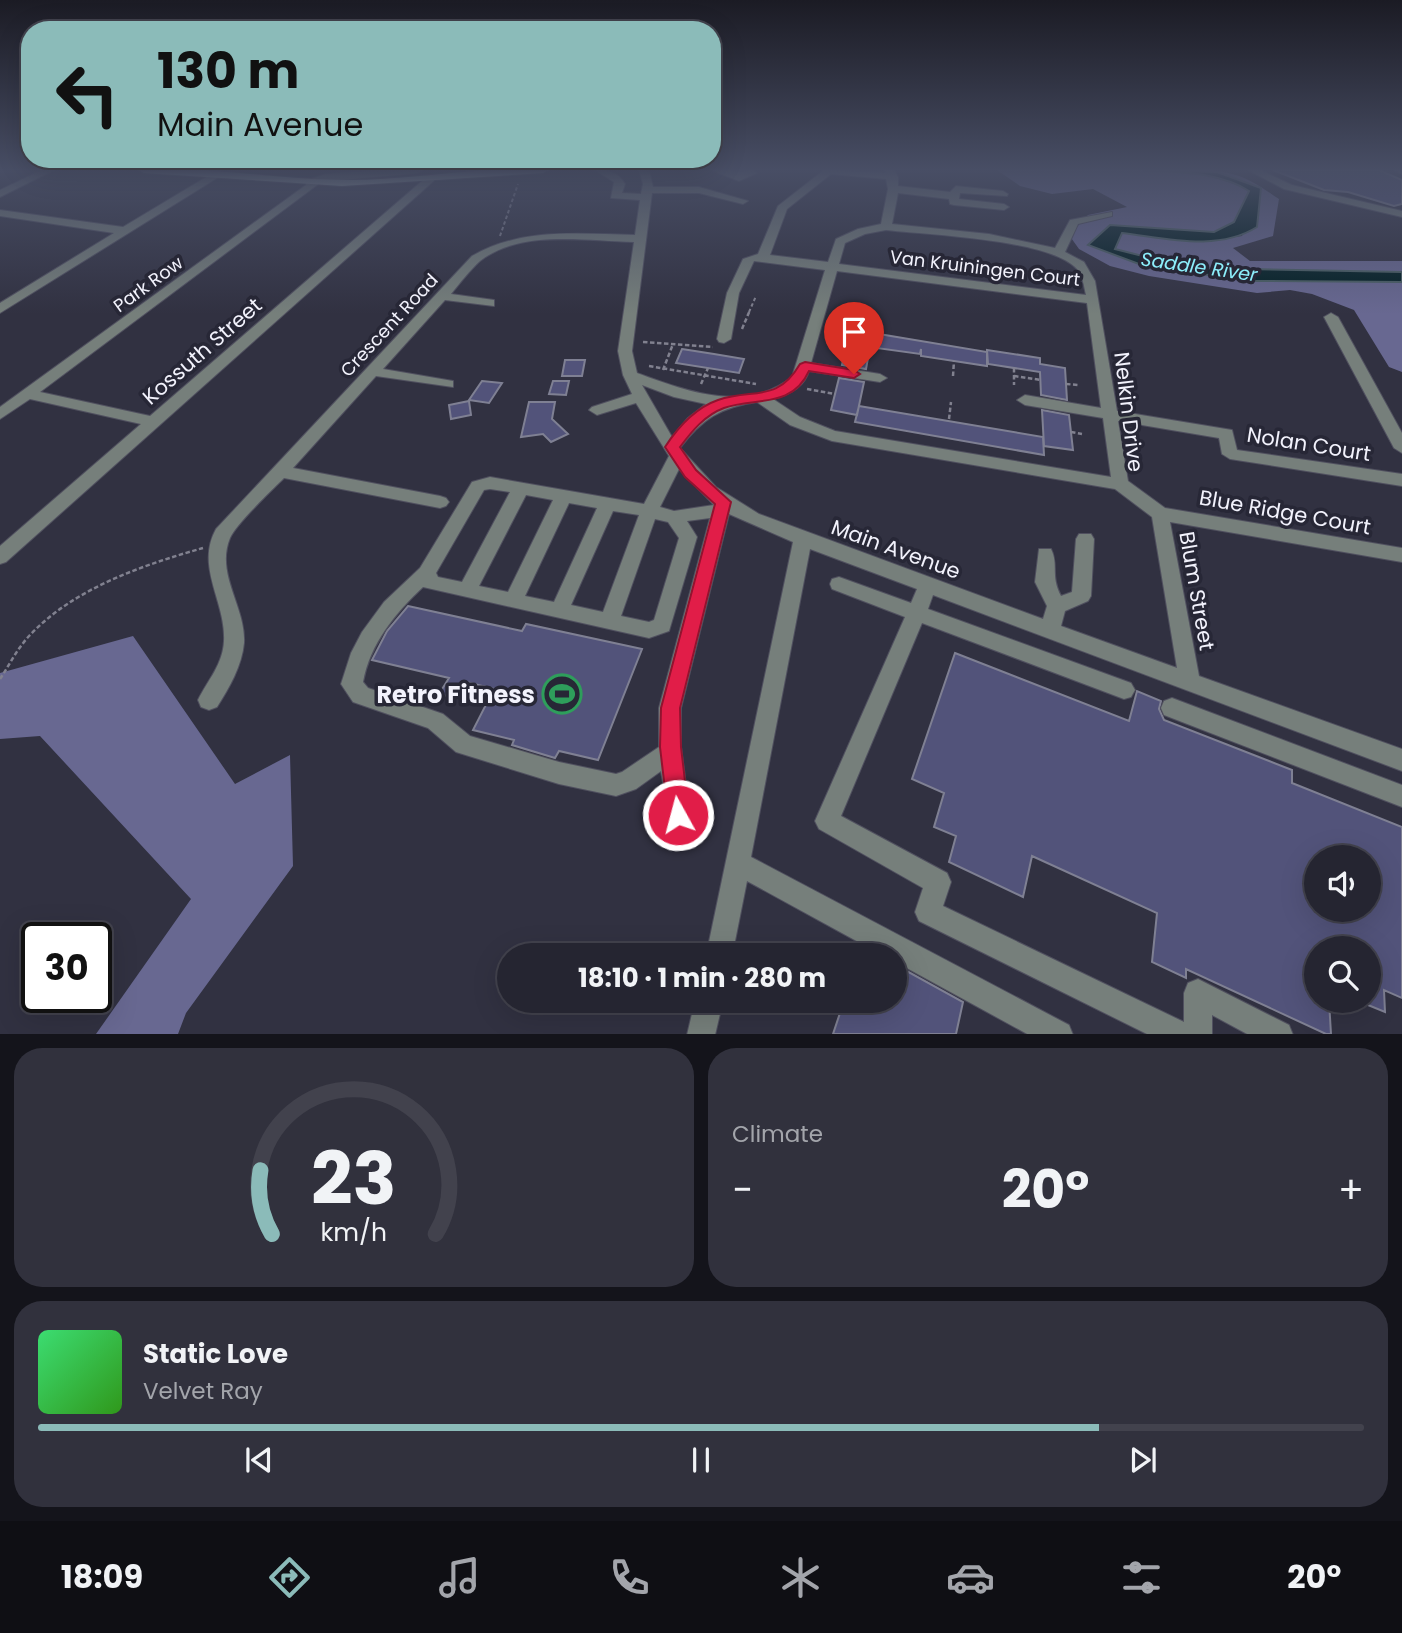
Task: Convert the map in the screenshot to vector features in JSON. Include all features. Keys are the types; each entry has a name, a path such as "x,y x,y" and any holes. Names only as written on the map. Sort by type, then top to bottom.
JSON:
{"street":[{"path":"36,218 124,231"},
{"path":"0,309 145,218"},
{"name":"Park Row","path":"0,414 265,218"},
{"name":"Kossuth Street","path":"0,557 386,218"},
{"name":"Main Avenue","path":"644,218 625,351 630,375 639,397 675,451 691,473 722,506 1190,684 1402,760"},
{"path":"723,339 733,293 749,258 763,257 778,218"},
{"path":"609,621 649,511 675,451 694,420 722,403 793,385 805,366 840,241 862,231 886,227 887,218"},
{"path":"1059,253 1074,222 1090,218"},
{"name":"Nelkin Drive","path":"765,392 795,421 832,436 1120,484 1087,274 1072,258 1041,247 886,227"},
{"name":"Crescent Road","path":"219,544 222,534 278,471 476,259 507,243 534,239 641,239"},
{"name":"Van Kruiningen Court","path":"763,257 1093,300"},
{"path":"0,294 19,297"},
{"path":"441,296 489,303"},
{"path":"1331,317 1402,448"},
{"path":"805,366 880,378"},
{"path":"371,371 448,384"},
{"path":"630,375 679,394 722,403"},
{"path":"27,394 153,422"},
{"path":"1026,394 1110,413"},
{"path":"597,410 639,397"},
{"name":"Nolan Court","path":"1110,413 1226,434 1230,454 1402,480"},
{"path":"278,471 440,502"},
{"path":"671,752 628,781 616,785 559,774 464,745 435,721 361,695 352,684 354,666 392,606 427,573 478,486 490,483 674,517 722,506 670,708 671,752 678,815"},
{"name":"Blum Street","path":"1120,484 1160,514 1190,684"},
{"path":"467,591 521,488"},
{"path":"513,601 564,496"},
{"path":"559,611 608,504"},
{"name":"Blue Ridge Court","path":"1160,514 1402,555"},
{"path":"427,573 430,583 649,630 662,625 688,537 674,517"},
{"path":"722,943 803,539"},
{"path":"1057,606 1081,596 1085,539"},
{"path":"209,700 229,662 234,642 233,626 216,575 219,544"},
{"path":"1045,554 1044,582 1057,606 1050,631"},
{"path":"839,584 1124,690"},
{"path":"928,585 827,821 938,882 928,912 1180,1034"},
{"path":"1172,708 1402,796"},
{"path":"738,863 1059,1034"},
{"path":"1198,1034 1198,993 1279,1034"},
{"path":"701,1034 706,1013"}],"path":[{"path":"505,218 499,234 507,243"},
{"path":"661,377 673,344"},
{"path":"953,376 954,361"},
{"path":"649,366 705,376 765,392"},
{"path":"698,391 708,368"},
{"path":"1014,368 1014,385"},
{"path":"1014,376 1041,380"},
{"path":"1026,378 1026,394"},
{"path":"1066,384 1078,385"},
{"path":"804,388 835,394"},
{"path":"949,419 951,402"},
{"path":"1071,432 1082,434"},
{"path":"0,679 31,634 82,596 167,557 219,544"}],"shaded area":[{"path":"1085,218 1236,218 1214,233 1110,225 1089,245 1147,267 1256,281 1402,282 1402,372 1389,367 1354,310 1312,294 1290,290 1257,293 1149,276 1110,266 1079,249 1069,235"},
{"name":"Saddle River","path":"1236,218 1258,218 1257,227 1242,235 1208,241 1174,240 1122,233 1115,249 1190,268 1402,272 1402,282 1256,281 1147,267 1088,245 1110,225 1214,232 1234,222"},
{"path":"1249,218 1276,218 1273,236 1233,248 1250,261 1402,261 1402,272 1190,268 1114,249 1122,233 1202,242 1242,236"},
{"path":"133,636 235,784 290,755 293,866 186,1013 178,1034 96,1034 191,899 40,736 0,739 0,673"}],"building":[{"path":"873,333 987,352 987,366 921,356 921,349 920,354 870,347 866,369 842,365 848,336 871,339"},
{"path":"682,349 744,359 739,373 676,363"},
{"path":"987,350 1040,358 1040,364 1065,368 1067,400 1041,395 1040,372 988,364"},
{"path":"565,360 585,360 582,376 562,376"},
{"path":"839,378 864,382 857,415 831,410"},
{"path":"482,381 502,383 489,403 469,400"},
{"path":"553,381 569,381 566,395 549,394"},
{"path":"469,401 471,415 451,419 449,405"},
{"path":"529,402 555,402 552,419 568,434 551,442 543,434 521,437"},
{"path":"859,406 1043,437 1044,455 855,422"},
{"path":"1042,410 1069,415 1073,450 1044,446"},
{"path":"408,606 522,631 526,624 642,649 598,760 559,751 555,758 512,745 514,740 473,730 494,689 466,682 457,698 439,694 449,678 372,660 387,631"},
{"path":"955,653 1129,721 1137,691 1161,701 1159,709 1164,720 1292,770 1292,783 1402,827 1402,998 1384,990 1385,1012 1381,1010 1381,936 1304,936 1304,1013 1330,1013 1331,1034 1186,969 1186,978 1152,962 1157,913 1032,856 1023,897 949,862 956,836 934,827 944,793 912,779"},
{"path":"907,971 963,1002 956,1034 833,1034 840,1013 907,1013"}],"place":[{"name":"Retro Fitness","path":"562,694"}],"route":[{"path":"678,815 670,747 670,708 723,502 691,473 673,447 687,427 703,414 722,403 762,399 779,393 799,379 805,366 854,374"}]}
